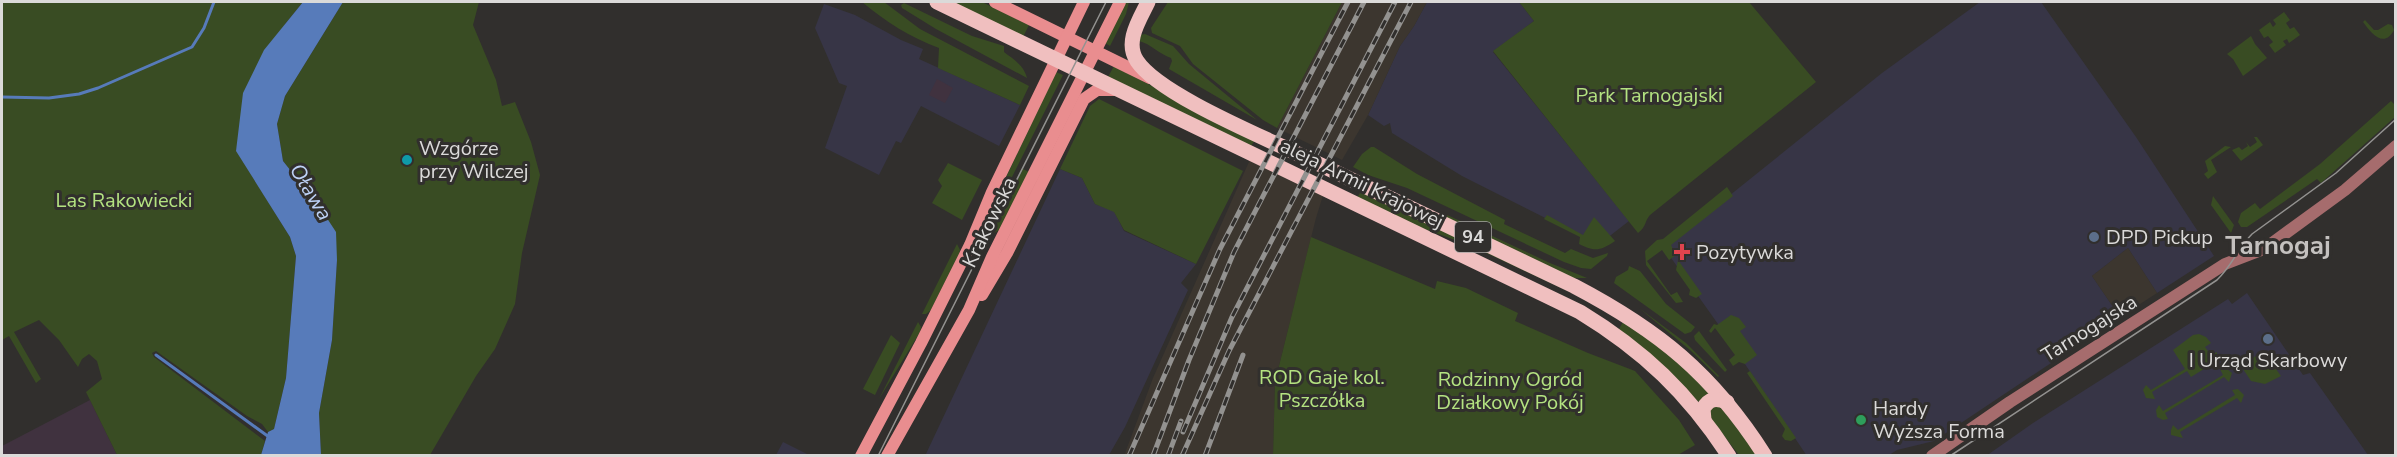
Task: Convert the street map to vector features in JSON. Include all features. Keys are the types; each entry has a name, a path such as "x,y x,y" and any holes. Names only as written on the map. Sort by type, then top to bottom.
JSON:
{"main road":[{"name":"aleja Armii Krajowej","path":"937,2 1024,43 1103,86 1122,91 1580,312 1610,330 1652,362 1704,420 1729,456"},
{"name":"aleja Armii Krajowej","path":"995,2 1157,81 1264,138 1590,294 1626,314 1669,344 1691,363 1727,402 1765,456"},
{"name":"Krakowska","path":"861,456 970,245 992,192 1084,2"},
{"name":"Krakowska","path":"887,456 969,310 1120,2"},
{"name":"94","path":"1148,2 1137,25 1132,48 1136,60 1157,81"},
{"path":"969,310 994,277 1084,99 1103,86"},
{"path":"1580,312 1590,294"},
{"path":"1704,420 1703,410 1710,400 1727,402"}],"street":[{"name":"Tarnogajska","path":"1932,456 2010,402 2225,264 2264,249 2345,190 2396,146"}],"shaded area":[{"path":"1342,2 1427,2 1400,46 1368,115 1342,160 1277,128"},
{"path":"1427,2 1519,2 1534,21 1493,52 1629,221 1602,242 1583,237 1462,176 1392,133 1390,123 1384,126 1368,115 1400,46"},
{"path":"1980,2 2041,2 2136,137 2214,256 2157,293 2128,248 2092,276 2120,317 1934,441 1897,450 1889,455 1807,456 1664,248 1882,73"},
{"path":"824,4 855,15 923,49 919,59 1020,105 999,146 921,106 901,143 896,141 879,175 825,148 847,86 839,83 815,28"},
{"path":"937,79 953,88 945,103 929,95"},
{"path":"1252,155 1325,189 1275,382 1273,455 1124,456 1153,378"},
{"path":"1060,169 1082,178 1095,204 1114,211 1124,231 1196,264 1181,283 1188,290 1125,427 1109,455 925,456"},
{"path":"2128,248 2157,293 2120,317 2092,276"},
{"path":"2247,293 2303,375 2310,373 2368,455 1986,456 2033,423 2228,299 2232,304"},
{"path":"90,400 117,455 2,456 2,446"},
{"path":"783,442 809,455 776,455"}],"green space":[{"name":"Las Rakowiecki","path":"2,2 303,2 285,24 236,150 290,237 296,256 286,378 274,429 268,432 262,424 247,416 156,351 152,353 154,357 265,441 261,455 117,455 86,392 102,379 97,361 89,354 82,359 78,367 59,340 39,320 14,332 41,379 36,383 9,336 2,340"},
{"path":"343,2 479,2 473,25 496,80 502,106 515,102 531,142 540,175 522,253 515,304 495,349 476,376 430,455 321,455 319,413 332,340 337,260 319,206 283,161 277,124 285,96"},
{"path":"862,2 884,2 920,29 1029,86 1020,105 938,68 939,48 899,28"},
{"path":"950,2 982,2 1029,25 1023,37"},
{"path":"1125,2 1129,2 1126,14 1110,46 1105,43"},
{"path":"1168,2 1342,2 1277,128 1263,120 1193,64 1180,46 1152,33 1151,28"},
{"name":"Park Tarnogajski","path":"1519,2 1749,2 1816,82 1650,215 1638,233 1493,51 1534,21"},
{"path":"904,3 972,36 1004,46 1004,52 1021,66 1027,78 936,29 902,8 901,5"},
{"path":"2284,12 2290,20 2286,23 2290,29 2294,27 2300,35 2289,43 2287,39 2283,41 2286,45 2275,53 2269,45 2273,42 2268,36 2264,38 2259,30 2270,22 2273,27 2276,24 2273,20"},
{"path":"2365,20 2374,30 2388,24 2392,25 2394,30 2390,36 2382,39 2370,31 2363,22"},
{"path":"1145,34 1173,46 1189,64 1257,120 1169,69 1171,58 1139,41 1140,35"},
{"path":"2251,36 2267,58 2243,76 2233,59 2227,54"},
{"path":"1114,66 1255,140 1251,146 1108,77"},
{"path":"1056,72 1063,75 983,235 998,194"},
{"path":"1099,99 1243,171 1196,264 1124,230 1114,212 1095,204 1082,178 1060,169 1090,106"},
{"path":"2391,101 2395,105 2395,117 2321,183 2317,179 2247,227 2241,227 2238,222 2241,213 2255,203 2260,209 2320,164"},
{"path":"2254,137 2257,137 2263,145 2241,161 2232,150 2239,147 2242,150 2248,146 2246,142 2250,147 2257,142"},
{"path":"2225,146 2231,147 2211,160 2217,172 2208,179 2204,174 2208,171 2205,161"},
{"path":"1371,147 1505,220 1504,224 1565,253 1571,249 1593,258 1608,253 1607,256 1591,269 1581,268 1407,188 1368,175 1353,167 1362,154"},
{"path":"948,163 982,180 962,220 932,203 942,186 938,180"},
{"path":"1023,169 1029,172 999,230 991,235"},
{"path":"1727,187 1733,196 1671,245 1676,255 1669,260 1662,250 1647,261 1671,295 1677,292 1683,302 1676,303 1646,265 1645,251"},
{"path":"1361,191 1578,296 1469,245 1416,226 1357,198"},
{"path":"2213,196 2234,225 2231,233 2211,205"},
{"path":"1443,213 1587,278 1571,278 1441,216"},
{"path":"1547,215 1583,235 1594,217 1615,241 1597,249 1585,247 1579,244 1580,237 1544,219"},
{"path":"1311,237 1435,289 1437,281 1466,288 1518,313 1515,321 1635,371 1679,420 1695,445 1676,456 1273,455 1275,382"},
{"path":"957,244 959,254 931,310 922,314"},
{"path":"1678,260 1702,294 1696,298 1689,295 1690,290 1676,270"},
{"path":"1629,266 1640,271 1666,304 1695,327 1691,332 1685,334 1614,283 1616,277 1628,270"},
{"path":"1639,308 1686,343 1719,376 1718,377 1690,350"},
{"path":"1731,315 1739,318 1746,327 1740,331 1757,355 1745,364 1739,362 1733,366 1729,360 1735,355 1715,328 1711,333 1709,331 1714,324 1717,325"},
{"path":"1624,320 1654,340 1712,393 1700,403 1619,329"},
{"path":"918,322 921,327 920,332 879,399"},
{"path":"1699,331 1727,370 1725,372 1695,340 1694,336"},
{"path":"2199,334 2211,343 2205,347 2211,355 2217,352 2217,361 2191,377 2187,371 2152,392 2155,399 2146,398 2143,390 2146,385 2151,390 2185,369 2173,350 2193,335"},
{"path":"891,335 900,343 875,395 863,389"},
{"path":"2263,351 2281,376 2265,384 2251,381 2241,366"},
{"path":"2226,368 2232,373 2229,382 2224,377 2165,413 2168,419 2163,420 2157,417 2156,410 2159,405 2163,411 2223,375 2220,369"},
{"path":"1750,371 1796,438 1791,441 1785,440 1782,436 1785,429 1747,373"},
{"path":"2238,389 2244,395 2241,403 2237,398 2180,432 2183,438 2171,435 2173,425 2178,430 2235,395 2232,390"},
{"path":"1719,404 1758,455 1739,455 1710,418 1710,409"}],"water":[{"path":"303,2 343,2 285,96 277,124 283,161 319,206 336,232 337,260 332,340 319,413 321,455 261,455 268,432 274,429 286,378 296,256 290,237 236,151 243,93 264,50"}],"waterway":[{"path":"2,97 49,98 79,94 192,47 204,28 214,2"},
{"path":"156,355 269,437"}],"tram line":[{"path":"878,456 1106,2"},
{"path":"1950,456 2217,280 2252,234 2336,173 2396,119"}],"railway":[{"path":"1129,456 1220,249 1348,2"},
{"path":"1153,456 1189,360 1234,252 1364,2"},
{"path":"1183,432 1232,317 1395,2"},
{"path":"1182,456 1229,351 1411,2"},
{"path":"1205,456 1243,355"},
{"path":"1168,456 1181,421"}],"place":[{"name":"Wzgórze przy Wilczej","path":"407,160"},
{"name":"DPD Pickup","path":"2094,237"},
{"name":"Pozytywka","path":"1682,252"},
{"name":"I Urząd Skarbowy","path":"2268,339"},
{"name":"Hardy Wyższa Forma","path":"1861,420"}],"district":[{"name":"Tarnogaj","path":"2278,245"}],"water label":[{"name":"Oława","path":"311,192"}],"park label":[{"name":"ROD Gaje kol. Pszczółka","path":"1322,388"},
{"name":"Rodzinny Ogród Działkowy Pokój","path":"1510,390"}]}
